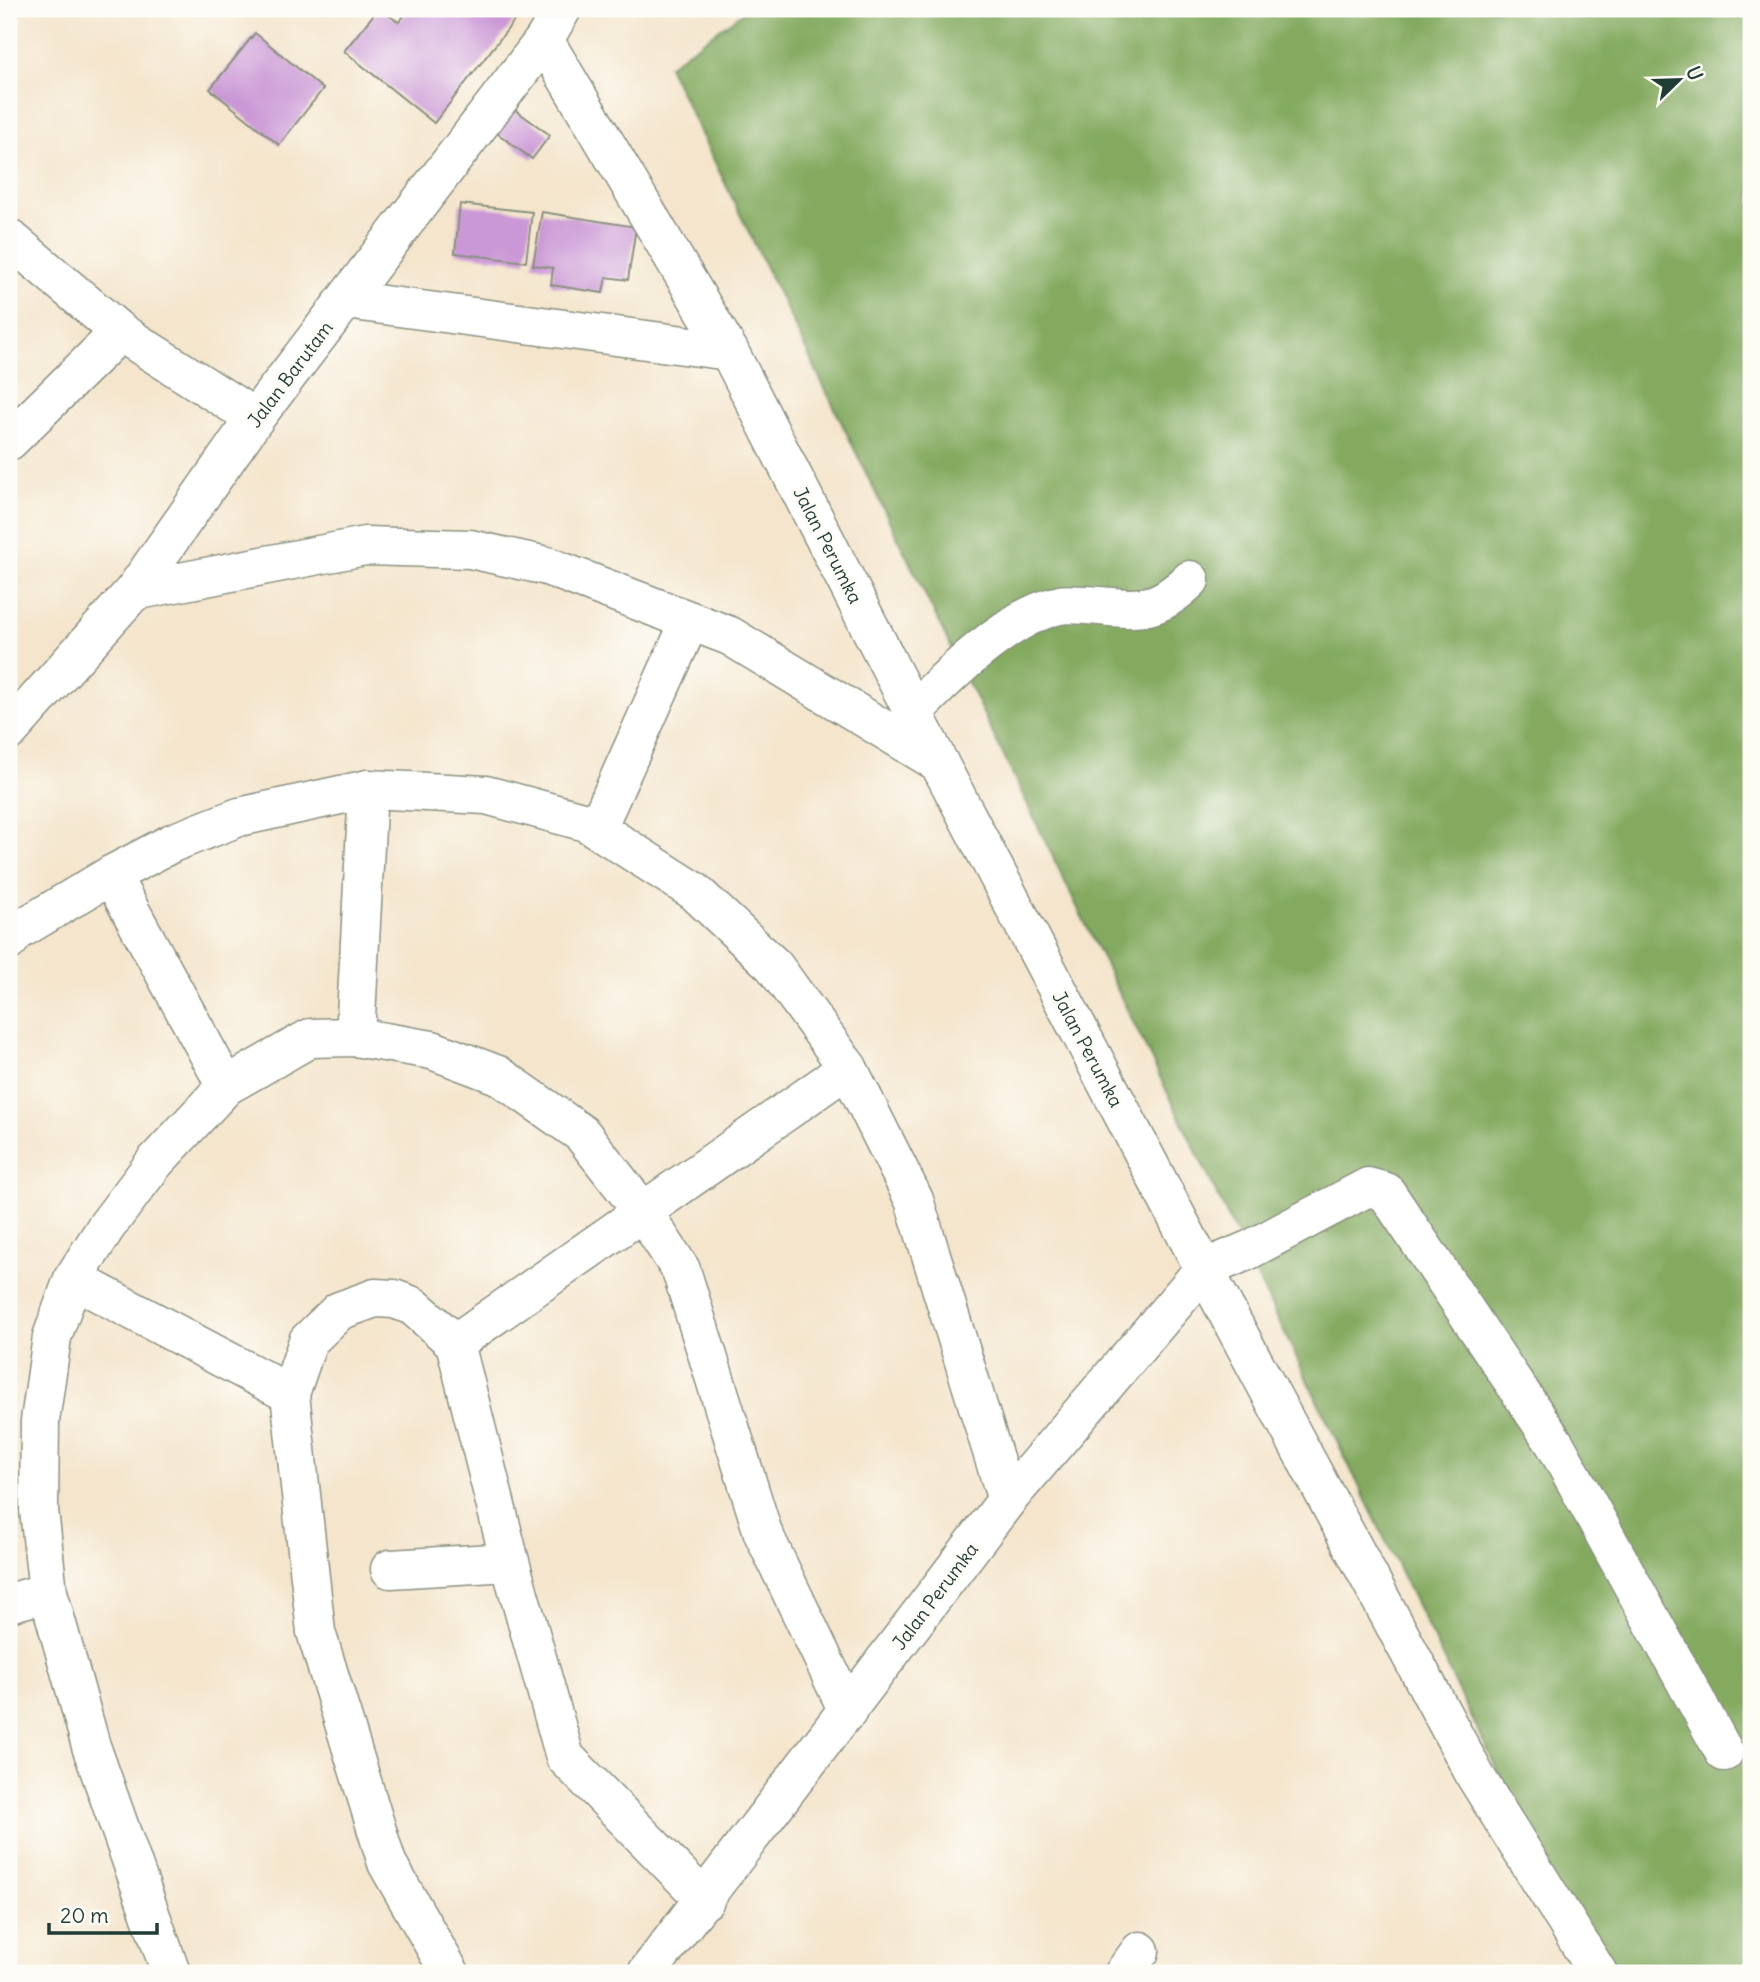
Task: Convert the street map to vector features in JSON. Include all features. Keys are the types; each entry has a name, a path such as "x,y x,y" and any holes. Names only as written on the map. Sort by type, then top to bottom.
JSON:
{"street":[{"name":"Jalan Barutam","path":"9,731 134,591 255,418 553,25"},
{"name":"Jalan Perumka","path":"553,25 729,351 939,763 1204,1269 1007,1500 647,1973"},
{"path":"9,238 120,332 255,418"},
{"path":"346,300 729,351"},
{"path":"9,441 120,332"},
{"path":"134,591 365,546 470,549 547,566 730,636 939,763"},
{"path":"913,712 942,682 1020,620 1062,604 1137,608 1158,604 1171,599 1190,580"},
{"path":"597,828 690,621"},
{"path":"355,1037 368,789"},
{"path":"9,941 16,932 110,875 172,844 239,817 368,789 486,795 586,822 597,828 694,891 774,966 848,1069 914,1200 1007,1500"},
{"path":"110,875 226,1087"},
{"path":"172,1973 91,1746 48,1592 39,1510 40,1420 52,1337 73,1279 106,1227 155,1162 226,1087 310,1038 355,1037 432,1050 498,1075 582,1134 643,1212 681,1270 763,1533 848,1711"},
{"path":"455,1343 848,1069"},
{"path":"1598,1973 1476,1777 1204,1269 1249,1251 1368,1187 1386,1192 1555,1444 1724,1752"},
{"path":"73,1279 290,1394"},
{"path":"450,1973 387,1863 316,1632 290,1394 308,1341 340,1311 374,1298 394,1299 413,1306 455,1343 510,1562 565,1757 705,1900"},
{"path":"390,1569 510,1562"},
{"path":"9,1603 48,1592"}],"green space":[{"path":"748,9 1751,9 1751,1973 1596,1973 668,66"}],"building":[{"path":"378,9 399,22 410,9 509,9 518,16 434,123 344,51"},
{"path":"255,33 323,89 279,145 210,89"},
{"path":"511,107 550,135 532,159 494,131"},
{"path":"460,204 532,212 526,262 455,253"},
{"path":"542,212 636,227 628,280 606,277 603,293 551,285 553,268 533,265"}]}
